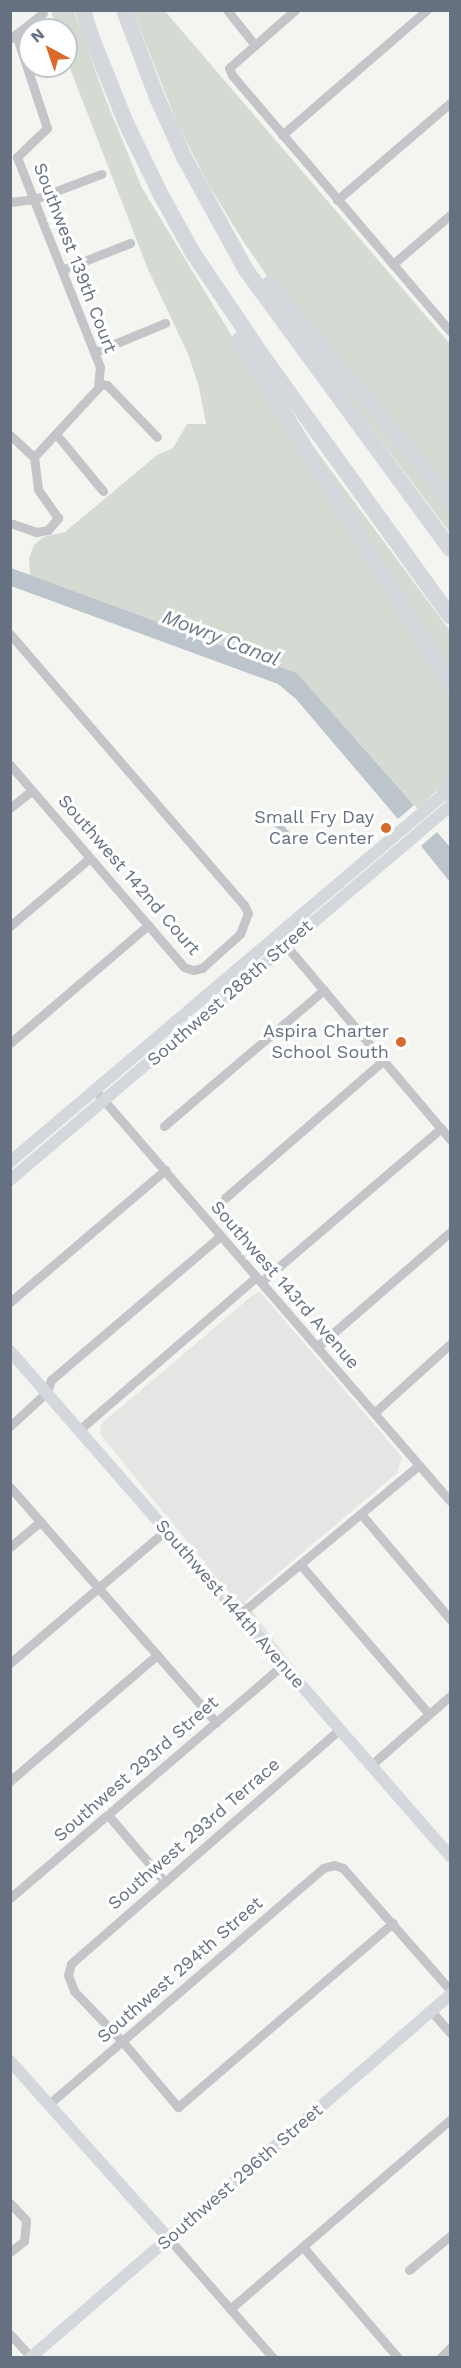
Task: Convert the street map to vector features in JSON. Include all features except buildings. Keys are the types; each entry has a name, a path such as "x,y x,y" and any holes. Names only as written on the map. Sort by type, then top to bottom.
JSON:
{"highway":[{"path":"83,10 91,36 136,143 161,195 215,288 450,616"},
{"path":"124,10 158,100 198,185 246,270 450,549"},
{"path":"198,185 217,208 263,277 450,499"},
{"path":"215,288 225,318 239,342 450,684"}],"street":[{"path":"227,10 255,45"},
{"path":"296,10 229,68 337,200 450,329"},
{"path":"282,135 427,10"},
{"path":"13,37 43,13"},
{"name":"Southwest 139th Court","path":"13,37 47,128 14,155 64,269 100,367 99,384"},
{"path":"337,200 450,103"},
{"path":"10,202 35,199 101,174"},
{"path":"393,264 450,215"},
{"path":"64,269 130,243"},
{"path":"94,352 165,322"},
{"path":"34,457 98,388 99,384 107,385 157,437"},
{"path":"56,434 103,491"},
{"path":"10,435 34,457 38,489 58,518 48,530 36,532 10,523"},
{"name":"Southwest 142nd Court","path":"10,634 248,913 245,925 234,941 207,965 197,970 184,967 10,765"},
{"path":"10,808 32,790"},
{"name":"Southwest 288th Street","path":"10,1162 277,934 449,793"},
{"name":"Southwest 288th Street","path":"10,1180 286,945 449,793"},
{"path":"10,926 90,858"},
{"path":"10,1043 148,925"},
{"path":"277,934 450,1139"},
{"path":"164,1126 324,990"},
{"path":"225,1198 384,1060"},
{"name":"Southwest 143rd Avenue","path":"95,1090 450,1501"},
{"path":"79,1430 441,1128"},
{"path":"10,1302 165,1170"},
{"path":"317,1347 450,1232"},
{"path":"10,1426 47,1392 51,1380 220,1236"},
{"path":"374,1413 450,1344"},
{"name":"Southwest 144th Avenue","path":"10,1351 450,1856"},
{"path":"239,1615 419,1465"},
{"path":"10,1487 216,1722"},
{"path":"361,1514 450,1619"},
{"path":"10,1547 40,1521"},
{"path":"10,1663 166,1530"},
{"path":"300,1564 429,1714"},
{"path":"10,1781 157,1655"},
{"name":"Southwest 293rd Street","path":"10,1898 284,1665"},
{"path":"371,1765 450,1696"},
{"name":"Southwest 293rd Terrace","path":"122,2041 74,1991 68,1975 71,1964 340,1729"},
{"path":"108,1815 165,1882"},
{"name":"Southwest 294th Street","path":"49,2104 323,1868 334,1865 343,1868 393,1923"},
{"path":"122,2041 178,2107 393,1923 450,1990"},
{"name":"Southwest 296th Street","path":"30,2357 450,1995"},
{"path":"432,2012 450,2033"},
{"path":"10,2061 273,2358"},
{"path":"230,2309 450,2120"},
{"path":"10,2203 26,2220 24,2241 10,2252"},
{"path":"409,2270 450,2236"},
{"path":"303,2247 398,2358"},
{"path":"10,2334 30,2357"},
{"path":"440,2358 450,2348"}],"shaded area":[{"path":"51,11 74,11 77,18 53,18"},
{"path":"133,11 165,11 450,344 450,494 269,279 243,241 208,184 177,123"},
{"path":"78,22 106,100 142,188 450,695 450,778 418,809 297,673 30,575 29,558 34,545 43,537 65,532 157,455 173,448 187,424 206,424 199,387 188,354 147,267 74,78 78,78"},
{"path":"293,323 450,504 450,533"},
{"path":"293,419 450,631 450,678"},
{"path":"11,568 297,673 414,805 398,819 296,699 278,684 11,586"},
{"path":"277,818 290,833 285,838 272,823"},
{"path":"437,832 450,847 450,882 421,846"},
{"path":"260,1292 402,1457 397,1473 245,1601 340,1729 100,1434 101,1424 253,1295"}],"place":[{"name":"Small Fry Day Care Center","path":"386,828"},
{"name":"Aspira Charter School South","path":"401,1042"}],"water label":[{"name":"Mowry Canal","path":"221,638"}]}
